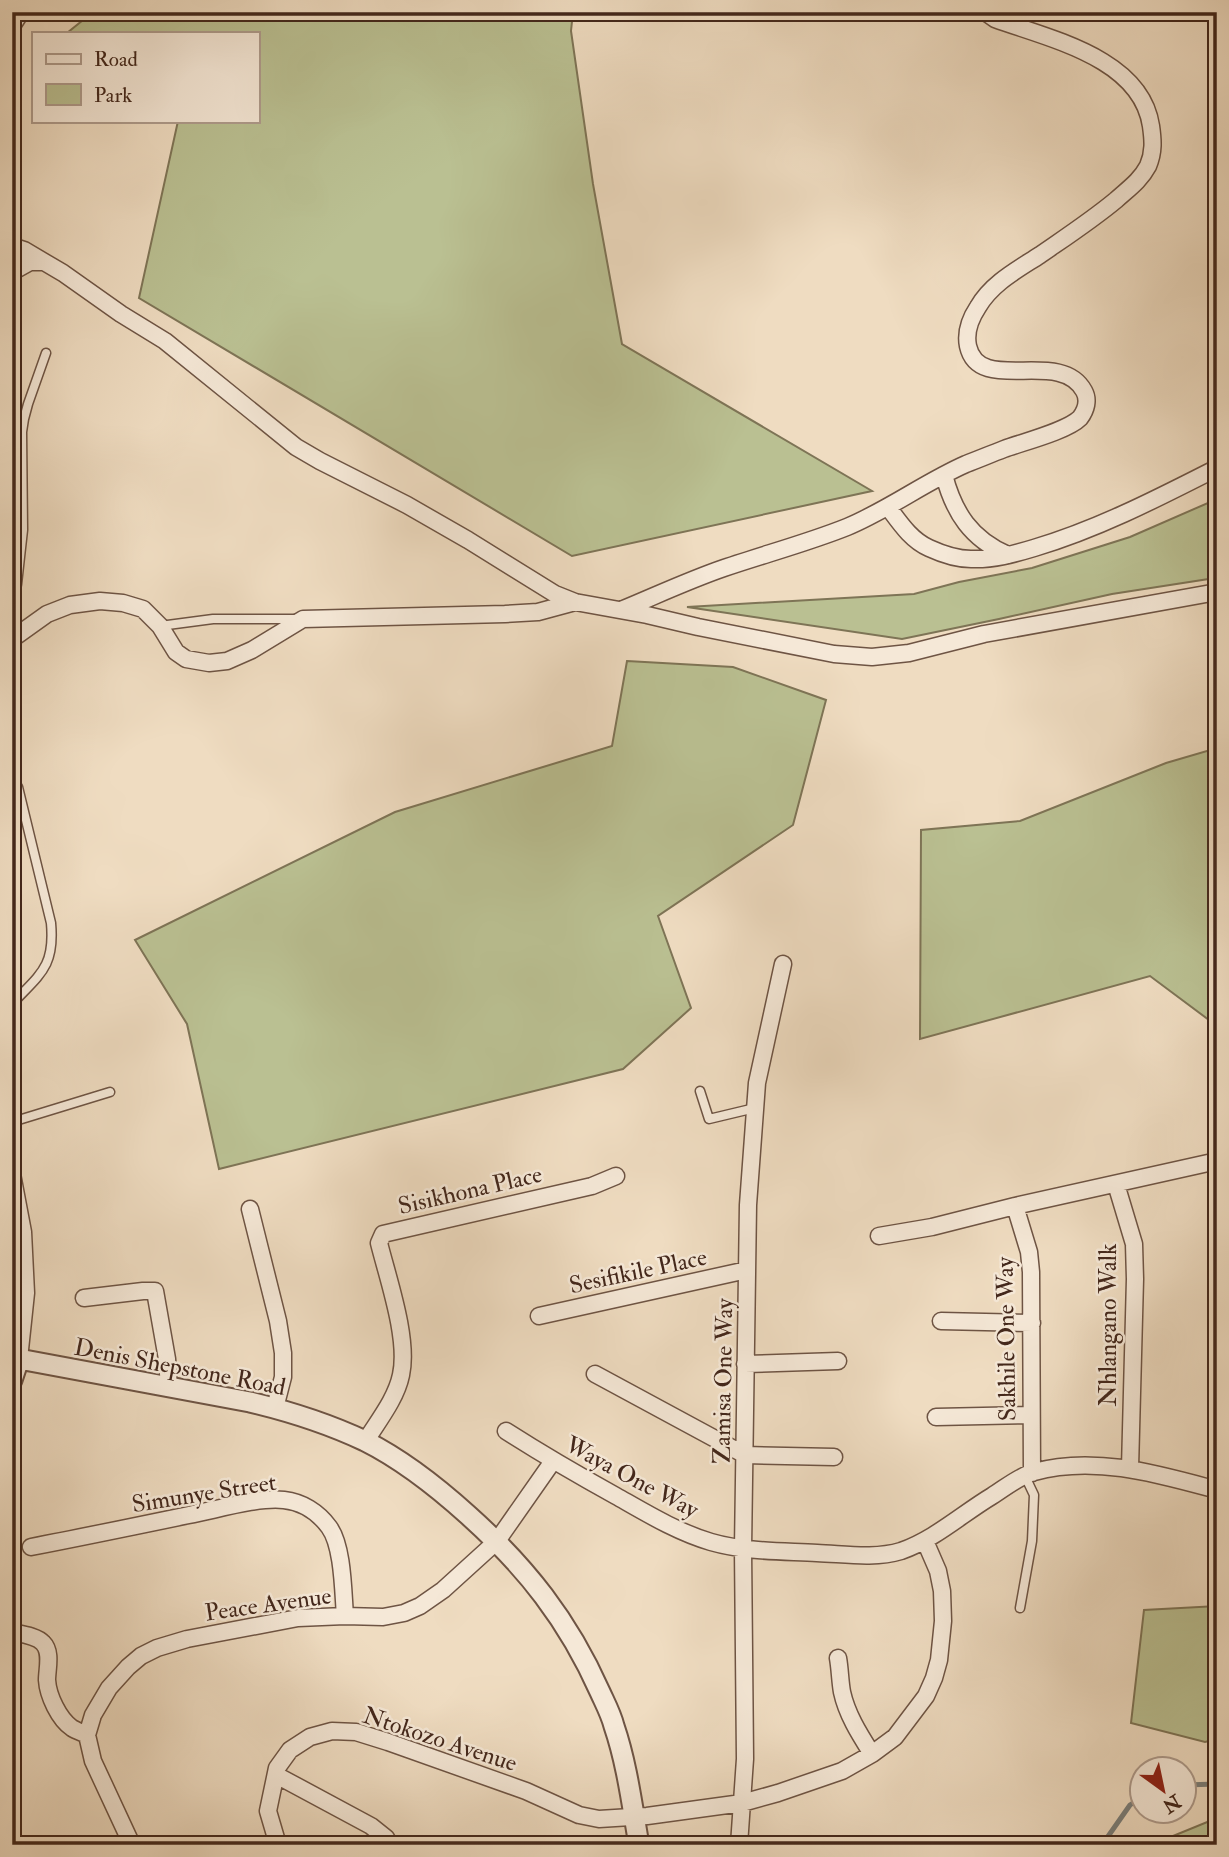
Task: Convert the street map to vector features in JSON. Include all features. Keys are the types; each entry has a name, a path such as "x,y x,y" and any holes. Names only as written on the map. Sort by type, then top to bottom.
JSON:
{"street":[{"path":"12,26 21,12"},
{"path":"620,610 721,569 848,527 944,475 1003,449 1064,428 1077,420 1085,410 1086,396 1074,379 1038,369 992,370 979,365 970,354 967,342 969,323 980,303 997,284 1102,212 1138,181 1148,164 1154,145 1150,117 1135,88 1119,71 1103,60 995,19 985,12"},
{"path":"12,246 64,273 121,314 165,341 296,447 407,505 545,589 575,602 834,654 872,657 909,653 984,634 1217,592"},
{"path":"12,272 30,262 44,262"},
{"path":"888,507 906,532 927,547 947,555 969,559 1008,555 1054,542 1136,509 1217,468"},
{"path":"944,475 951,499 961,517 991,548 1008,555"},
{"path":"12,639 47,614 70,605 100,601 123,603 144,609 160,626 176,652 187,659 209,663 227,661 253,650 303,619 538,612 575,602"},
{"name":"Zamisa One Way","path":"739,1845 745,1759 743,1549 748,1205 757,1083 783,964"},
{"path":"879,1236 932,1227 1217,1161"},
{"path":"12,1174 23,1232 26,1293 19,1359 12,1380"},
{"name":"Sisikhona Place","path":"365,1442 390,1401 401,1375 402,1349 379,1243 383,1234 592,1186 616,1176"},
{"name":"Nhlangano Walk","path":"1116,1184 1134,1244 1130,1468"},
{"name":"Sakhile One Way","path":"1015,1206 1029,1252 1031,1272 1029,1474"},
{"path":"250,1209 278,1321 283,1353 283,1377 275,1408"},
{"name":"Sesifikile Place","path":"539,1316 747,1270"},
{"path":"84,1298 143,1290 155,1291 167,1359 169,1388"},
{"path":"941,1321 1032,1323"},
{"name":"Denis Shepstone Road","path":"19,1359 275,1408 365,1442 405,1465 445,1494 497,1541 523,1569 552,1606 586,1660 614,1724 629,1779 639,1845"},
{"path":"745,1364 838,1361"},
{"path":"595,1374 746,1455 834,1457"},
{"path":"936,1417 1031,1415"},
{"name":"Waya One Way","path":"506,1431 657,1520 712,1542 743,1549 874,1556 899,1552 925,1541 989,1497 1029,1474"},
{"name":"Peace Avenue","path":"87,1735 93,1715 109,1688 141,1656 157,1648 187,1639 298,1618 383,1617 404,1613 420,1606 443,1590 497,1541 553,1461"},
{"path":"1029,1474 1061,1468 1130,1468 1217,1490"},
{"name":"Simunye Street","path":"31,1547 235,1506 285,1500 313,1510 331,1529 338,1546 345,1616"},
{"name":"Ntokozo Avenue","path":"278,1845 268,1811 278,1768 290,1750 310,1737 332,1731 356,1732 526,1791 579,1815 599,1819 742,1803 842,1771 895,1737 926,1696 934,1678 939,1660 943,1621 942,1591 938,1571 925,1541"},
{"path":"12,1632 41,1641 45,1645 48,1657 48,1691 60,1714 71,1727 87,1735 93,1761 132,1845"},
{"path":"838,1658 846,1707 872,1754"},
{"path":"276,1775 371,1826 390,1845"}],"lane":[{"path":"12,610 23,530 22,432 46,353"},
{"path":"160,626 213,619 303,619"},
{"path":"12,1004 41,972 49,959 53,943 51,923 18,787"},
{"path":"700,1091 709,1119 755,1108"},
{"path":"12,1122 110,1092"},
{"path":"1020,1608 1032,1541 1034,1495 1029,1474"}],"green space":[{"path":"93,12 573,12 571,31 593,184 622,344 872,491 572,556 139,298 178,122 259,122 259,32 68,32"},
{"path":"1217,499 1215,578 1112,594 902,639 687,607 914,594 1032,568 1130,537"},
{"path":"627,661 733,667 826,700 793,825 658,916 691,1008 623,1069 219,1169 187,1024 135,940 395,812 612,746"},
{"path":"1217,748 1217,1026 1150,976 920,1039 921,830 1020,821 1166,763"},
{"path":"1217,1606 1217,1739 1205,1742 1131,1723 1144,1610"},
{"path":"1217,1818 1217,1845 1151,1845 1198,1826"}],"waterway":[{"path":"1198,1785 1217,1784"},
{"path":"1102,1845 1128,1808"}]}
